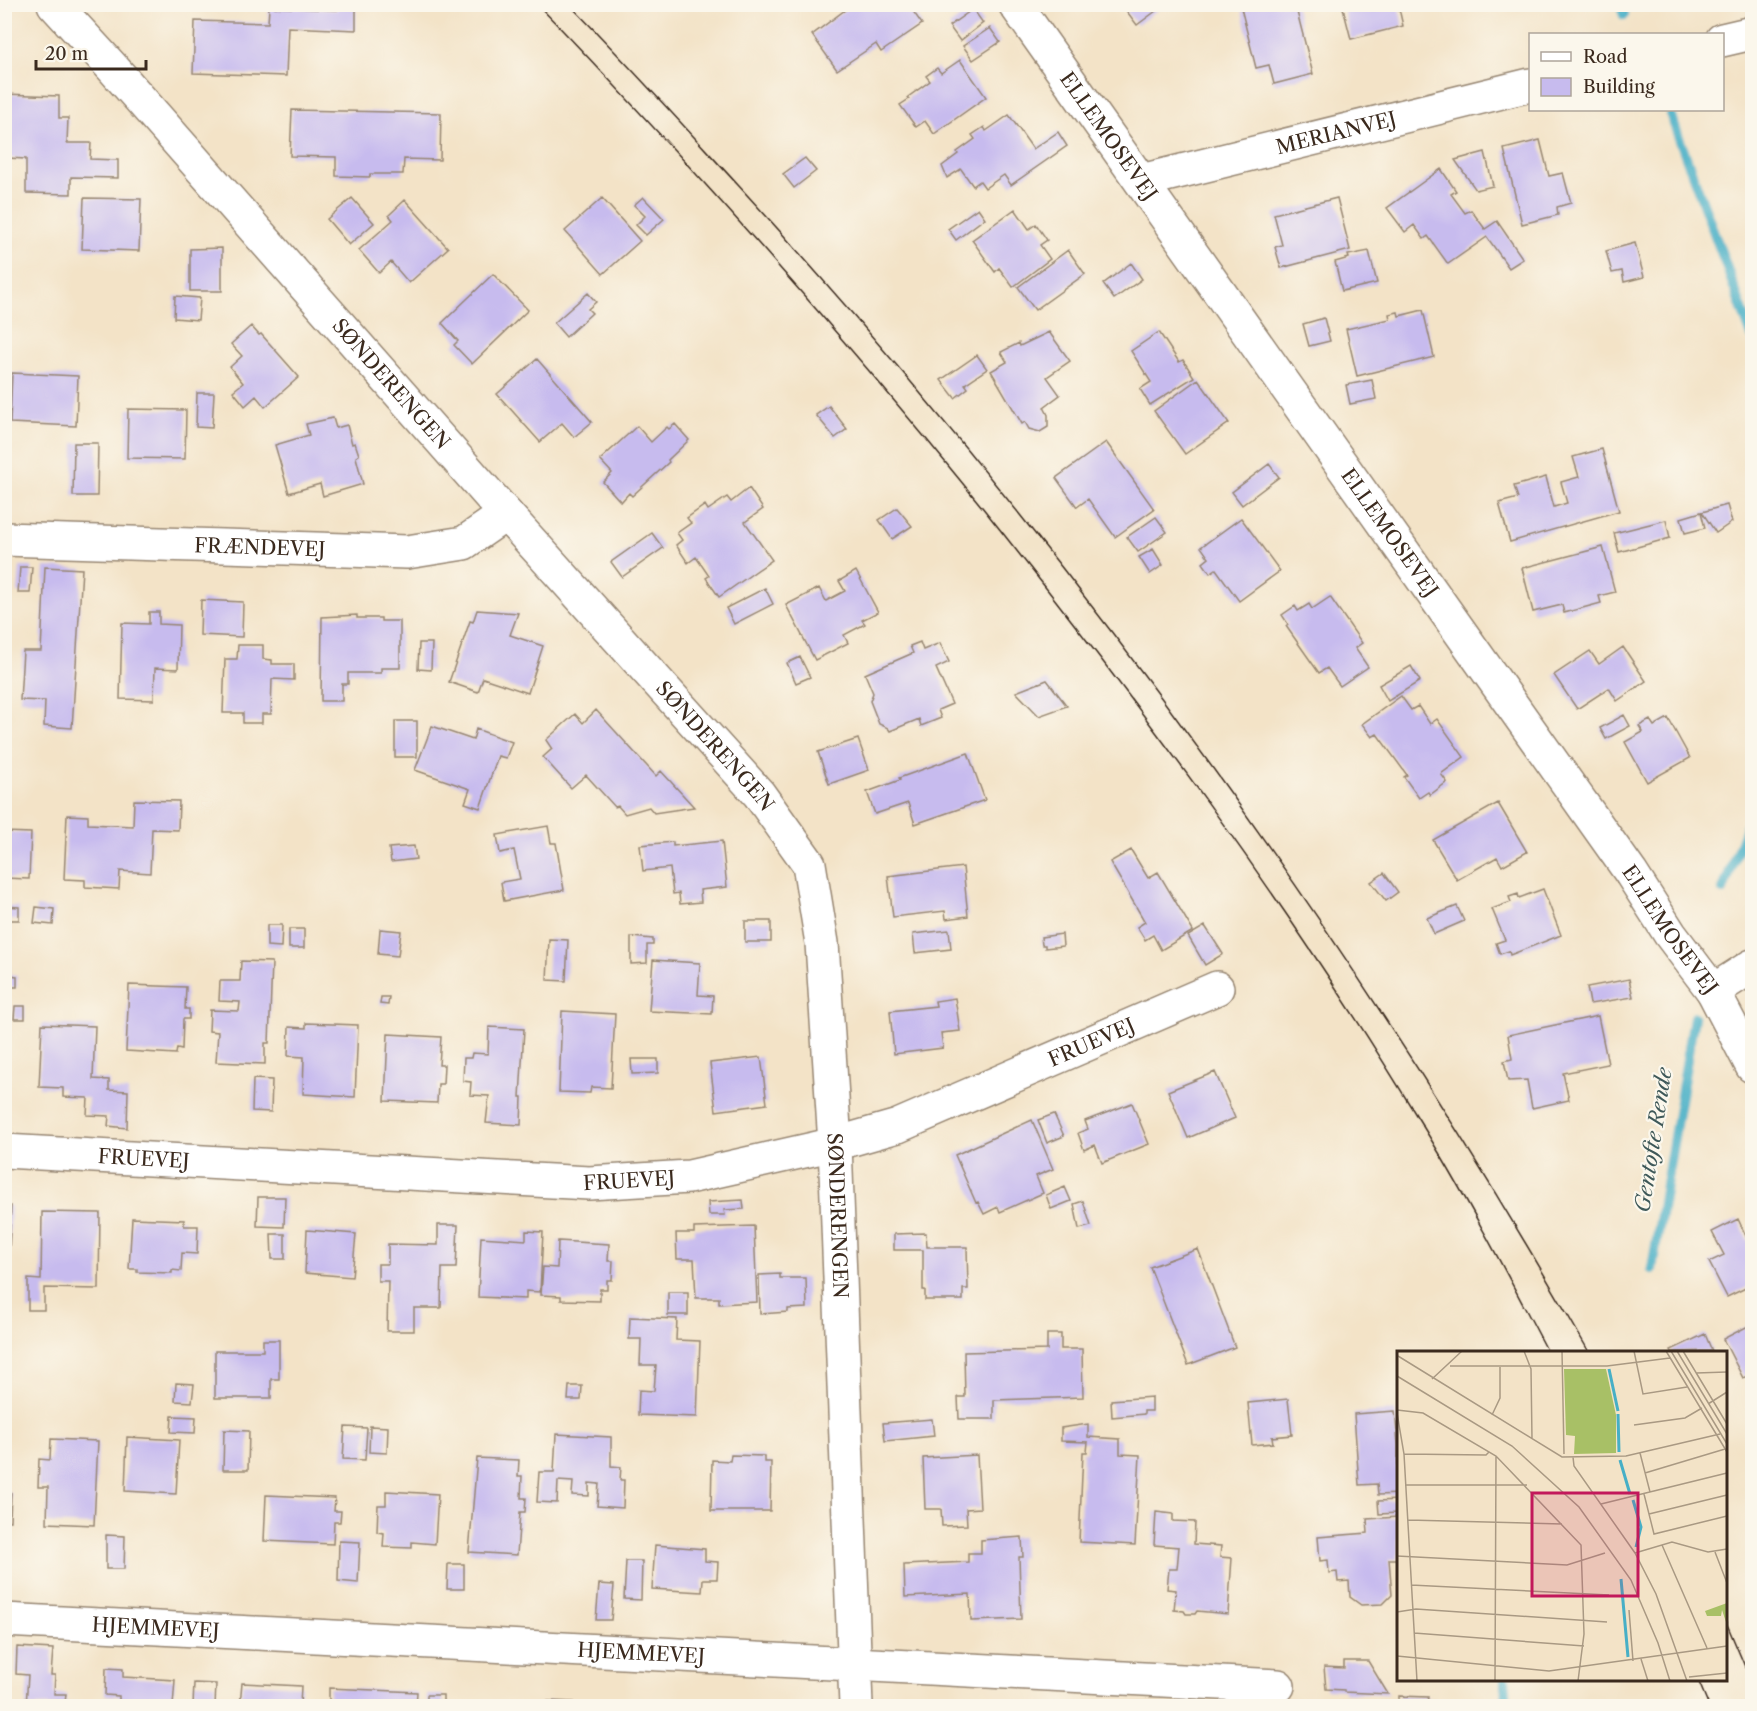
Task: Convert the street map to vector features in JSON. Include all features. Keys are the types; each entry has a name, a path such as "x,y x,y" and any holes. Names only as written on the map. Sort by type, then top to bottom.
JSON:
{"street":[{"name":"SØNDERENGEN","path":"54,4 506,514 759,794 809,864 822,944 835,1144 856,1707"},
{"name":"ELLEMOSEVEJ","path":"1015,4 1631,873 1670,934 1713,991 1752,1066"},
{"path":"1724,40 1752,33"},
{"name":"MERIANVEJ","path":"1140,181 1529,86"},
{"name":"FRÆNDEVEJ","path":"4,539 407,552 464,543 506,514"},
{"path":"1713,991 1752,966"},
{"name":"FRUEVEJ","path":"4,1151 589,1183 689,1177 835,1144 898,1126 1217,988"},
{"name":"HJEMMEVEJ","path":"4,1620 1278,1686"}],"building":[{"path":"337,4 356,4 356,30 288,27 286,76 193,73 195,21 268,23 269,7 337,10"},
{"path":"853,4 856,7 860,4 908,4 922,24 881,52 876,44 837,70 812,35"},
{"path":"1240,4 1295,4 1313,74 1274,84 1269,65 1256,68"},
{"path":"1342,4 1398,4 1403,26 1351,39"},
{"path":"1122,5 1164,5 1137,25"},
{"path":"973,9 983,23 960,41 949,26"},
{"path":"990,28 1000,42 973,60 963,46"},
{"path":"960,60 986,97 934,134 925,121 916,127 900,105 930,81 926,76 937,68 941,73"},
{"path":"4,94 59,96 59,118 68,118 67,143 91,143 90,159 118,160 118,178 71,177 71,194 26,193 26,159 7,158 8,144 4,144"},
{"path":"292,110 441,113 440,160 404,159 403,174 370,174 370,177 336,176 336,157 290,156"},
{"path":"1009,115 1033,149 1058,132 1067,146 1011,185 1004,175 985,188 980,181 973,186 961,169 947,178 942,166 975,139 972,135 984,127 986,131"},
{"path":"1540,140 1549,176 1563,173 1571,203 1557,207 1558,215 1522,224 1504,149"},
{"path":"1485,152 1493,186 1476,190 1455,160"},
{"path":"805,158 816,171 794,188 783,174"},
{"path":"1441,169 1456,191 1451,194 1465,213 1471,210 1485,229 1497,221 1523,259 1509,268 1487,237 1448,264 1428,236 1424,239 1414,225 1405,232 1387,208"},
{"path":"643,197 664,219 646,235 636,225 645,216 634,205"},
{"path":"84,198 141,199 139,251 82,249"},
{"path":"352,198 374,223 349,245 327,219"},
{"path":"602,198 640,241 603,274 565,231"},
{"path":"1337,198 1350,250 1281,268 1275,247 1282,245 1274,214"},
{"path":"405,200 448,248 409,283 391,262 379,273 359,250 393,220 389,215"},
{"path":"978,208 985,218 956,240 948,229"},
{"path":"1015,209 1029,229 1036,224 1047,240 1040,245 1050,259 1013,287 999,268 995,272 972,240"},
{"path":"1635,243 1644,277 1624,282 1622,271 1612,273 1606,251"},
{"path":"222,248 222,291 190,291 190,249"},
{"path":"1068,250 1085,274 1035,310 1018,287"},
{"path":"1369,251 1377,283 1342,291 1335,262 1349,258 1348,255"},
{"path":"1131,263 1142,279 1114,299 1103,284"},
{"path":"493,274 528,310 472,364 454,345 458,341 442,323"},
{"path":"588,293 596,302 588,309 592,313 566,337 554,323"},
{"path":"175,296 200,298 198,320 174,318"},
{"path":"1423,310 1434,357 1357,376 1346,329 1390,319 1389,314 1398,312 1399,316"},
{"path":"1324,318 1330,341 1309,346 1303,324"},
{"path":"251,326 299,377 265,407 256,396 245,406 233,391 243,383 230,367 242,356 231,344"},
{"path":"1049,332 1070,361 1047,377 1060,395 1044,407 1048,415 1048,427 1040,432 1029,429 1025,422 1022,424 991,371 1007,362 1001,352"},
{"path":"1159,332 1179,362 1183,360 1194,377 1150,405 1140,389 1151,382 1131,351"},
{"path":"977,355 987,369 965,384 968,388 955,398 941,380"},
{"path":"537,359 592,422 574,437 562,423 540,442 497,394"},
{"path":"12,373 78,376 76,426 10,423"},
{"path":"1198,379 1229,423 1185,454 1154,411"},
{"path":"1372,380 1376,399 1350,404 1346,385"},
{"path":"197,393 214,393 212,428 196,427"},
{"path":"829,406 847,429 835,438 816,415"},
{"path":"128,409 186,410 185,459 127,458"},
{"path":"333,418 336,428 347,425 352,444 355,443 359,455 356,457 363,484 323,496 320,484 289,493 275,445 309,435 306,424"},
{"path":"675,424 689,440 632,496 629,493 621,502 603,482 612,473 600,460 637,426 651,442 667,427 669,429"},
{"path":"1106,442 1154,509 1115,537 1088,499 1077,507 1056,478"},
{"path":"74,443 98,443 97,496 73,496"},
{"path":"1602,449 1619,511 1510,542 1499,503 1518,498 1514,486 1546,477 1554,507 1567,503 1561,482 1579,477 1573,457"},
{"path":"1269,464 1279,477 1242,505 1232,492"},
{"path":"749,488 763,509 745,522 772,560 719,597 696,557 688,563 676,545 682,540 677,533 691,523 687,518 705,505 708,510 727,497 731,502"},
{"path":"1727,505 1732,522 1716,533 1702,512"},
{"path":"897,508 912,526 892,539 879,520"},
{"path":"1701,512 1705,528 1685,533 1681,518"},
{"path":"1156,517 1167,532 1138,552 1127,537"},
{"path":"1241,518 1280,571 1239,601 1216,569 1210,573 1203,563 1209,558 1201,547"},
{"path":"1666,520 1670,538 1619,552 1614,533"},
{"path":"652,533 663,548 622,577 611,562"},
{"path":"1603,547 1615,592 1599,596 1601,603 1564,613 1562,605 1533,612 1522,568"},
{"path":"1153,549 1163,565 1150,574 1139,557"},
{"path":"20,567 32,567 30,593 18,593"},
{"path":"45,567 82,569 72,728 44,726 45,701 20,700 23,651 41,651"},
{"path":"856,571 878,612 862,620 865,624 844,635 848,643 815,660 786,605 819,588 826,601 845,591 839,581"},
{"path":"765,588 773,604 734,624 726,608"},
{"path":"1330,597 1362,643 1355,648 1368,667 1340,686 1327,668 1319,673 1286,626 1288,624 1282,615 1295,606 1298,611 1309,604 1312,609"},
{"path":"201,600 243,602 242,637 200,635"},
{"path":"477,610 518,613 510,635 543,646 528,693 483,678 478,692 449,682 470,621 473,622"},
{"path":"149,612 159,612 159,624 179,625 178,669 155,668 154,700 120,699 122,623 149,624"},
{"path":"357,615 357,618 400,621 400,668 381,668 381,673 348,673 348,684 342,684 342,701 321,701 322,617"},
{"path":"920,642 923,650 940,643 949,662 936,668 952,704 938,710 941,718 921,726 919,719 890,731 879,724 870,701 873,693 865,674 913,653 910,646"},
{"path":"419,643 432,643 431,670 418,669"},
{"path":"238,645 263,645 263,659 272,660 272,664 294,664 294,680 272,679 271,714 262,714 262,723 243,723 243,713 223,713 225,659 237,659"},
{"path":"1623,647 1646,681 1617,701 1609,688 1577,709 1554,675 1590,651 1599,664"},
{"path":"800,657 810,677 796,683 787,663"},
{"path":"1411,666 1420,681 1388,701 1379,685"},
{"path":"1047,680 1067,706 1039,716 1016,692"},
{"path":"1401,696 1411,710 1418,706 1430,724 1437,719 1464,757 1441,774 1447,782 1430,795 1428,792 1419,798 1404,777 1407,775 1377,734 1372,737 1362,724"},
{"path":"596,710 656,776 661,771 694,807 654,813 649,807 625,814 618,806 615,807 586,775 571,788 543,757 552,749 546,740 575,714 583,723"},
{"path":"1624,715 1630,726 1606,739 1600,728"},
{"path":"1668,718 1690,758 1647,782 1625,742 1643,732 1639,726 1650,720 1654,726"},
{"path":"395,721 417,721 417,757 395,757"},
{"path":"432,726 473,740 476,729 512,742 506,758 498,756 480,808 465,803 470,789 415,770"},
{"path":"858,739 869,770 829,784 818,752"},
{"path":"968,753 985,800 915,824 908,803 875,814 867,792"},
{"path":"134,800 179,801 178,830 152,829 150,873 120,871 119,889 85,887 85,880 64,879 67,815 88,816 88,824 133,826"},
{"path":"1498,803 1527,852 1502,866 1497,857 1457,880 1433,840"},
{"path":"548,826 551,843 556,843 564,890 504,901 501,882 520,879 514,850 500,853 497,835"},
{"path":"4,832 31,833 29,879 4,878"},
{"path":"722,841 727,887 700,890 701,902 680,904 679,893 673,894 670,868 643,871 640,845 673,842 673,846"},
{"path":"414,846 416,859 391,862 389,848"},
{"path":"1131,850 1148,878 1158,872 1193,931 1161,950 1153,935 1145,940 1137,927 1145,922 1110,862"},
{"path":"963,867 968,916 946,919 945,911 893,917 888,876"},
{"path":"1384,873 1398,892 1386,901 1371,882"},
{"path":"1543,889 1561,935 1510,955 1509,951 1500,954 1496,943 1505,940 1492,909 1511,902 1509,897 1518,894 1519,898"},
{"path":"4,906 19,907 19,920 4,920"},
{"path":"1457,906 1464,921 1434,934 1427,918"},
{"path":"36,907 54,909 53,925 34,923"},
{"path":"745,921 771,921 771,942 745,942"},
{"path":"267,925 282,925 281,947 267,946"},
{"path":"1205,926 1223,954 1205,965 1188,936"},
{"path":"289,929 304,929 304,948 289,948"},
{"path":"380,929 401,931 398,956 378,954"},
{"path":"949,930 951,949 915,953 913,934"},
{"path":"1062,934 1063,946 1045,948 1045,945 1042,945 1041,937"},
{"path":"631,937 653,939 653,945 647,945 647,963 631,964"},
{"path":"549,939 568,940 566,981 547,980"},
{"path":"4,958 10,958 10,975 17,976 17,987 8,987 6,1025 4,1025"},
{"path":"653,960 700,963 698,995 713,996 712,1014 649,1011"},
{"path":"241,961 272,962 269,1043 265,1043 265,1064 216,1062 218,1032 209,1031 210,1010 239,1011 240,1002 219,1001 220,981 240,981"},
{"path":"1629,979 1633,997 1590,1004 1587,987"},
{"path":"129,985 186,987 185,1009 189,1009 189,1019 183,1019 182,1049 177,1048 176,1054 126,1051"},
{"path":"381,997 389,997 388,1005 380,1004"},
{"path":"955,998 960,1031 941,1033 943,1048 894,1054 890,1011 936,1006 935,1001"},
{"path":"15,1006 25,1006 25,1019 14,1019"},
{"path":"562,1011 615,1014 611,1088 591,1087 590,1093 559,1092"},
{"path":"1598,1016 1608,1064 1563,1073 1569,1100 1532,1108 1527,1080 1508,1081 1504,1061 1512,1059 1508,1035"},
{"path":"306,1023 358,1025 355,1097 303,1094 304,1057 288,1056 289,1027 306,1028"},
{"path":"42,1024 95,1026 93,1079 109,1080 109,1090 128,1091 127,1128 108,1126 109,1116 87,1115 88,1098 63,1097 63,1088 39,1087"},
{"path":"489,1027 524,1029 520,1097 522,1097 521,1125 486,1123 489,1096 470,1095 471,1082 463,1081 464,1058 471,1058 472,1053 488,1054"},
{"path":"388,1034 441,1037 439,1065 444,1065 443,1084 438,1084 437,1103 385,1101"},
{"path":"761,1057 767,1104 716,1111 710,1063"},
{"path":"631,1059 658,1059 658,1073 632,1074"},
{"path":"1215,1072 1235,1118 1188,1138 1168,1091"},
{"path":"253,1079 272,1080 271,1112 252,1111"},
{"path":"1132,1103 1149,1144 1102,1163 1095,1145 1084,1150 1078,1133 1088,1129 1085,1121"},
{"path":"1054,1114 1064,1136 1047,1143 1038,1120"},
{"path":"1032,1120 1053,1169 1036,1176 1043,1193 1000,1212 998,1207 984,1214 978,1202 976,1203 955,1155"},
{"path":"1065,1187 1071,1201 1051,1209 1046,1195"},
{"path":"258,1197 285,1197 284,1227 257,1226"},
{"path":"743,1200 744,1209 724,1210 725,1215 709,1215 708,1202"},
{"path":"1083,1201 1091,1226 1079,1229 1074,1204"},
{"path":"4,1206 11,1206 7,1298 4,1298"},
{"path":"42,1212 100,1213 99,1289 44,1288 44,1310 28,1310 28,1279 41,1280"},
{"path":"132,1218 184,1220 184,1226 198,1226 197,1254 182,1253 181,1271 172,1270 172,1273 137,1272 137,1269 129,1269"},
{"path":"1738,1219 1752,1249 1752,1285 1727,1297 1709,1262 1724,1255 1712,1232"},
{"path":"438,1225 458,1225 456,1268 442,1268 441,1308 414,1308 414,1331 387,1331 388,1281 378,1281 378,1264 388,1264 388,1244 438,1245"},
{"path":"754,1226 757,1302 719,1304 719,1298 696,1298 694,1259 677,1259 676,1233 694,1233 694,1228"},
{"path":"307,1230 356,1234 352,1277 305,1273"},
{"path":"526,1231 543,1232 540,1292 526,1291 526,1299 478,1297 481,1237 526,1240"},
{"path":"926,1233 927,1247 967,1247 968,1289 963,1289 963,1300 925,1300 923,1250 894,1250 894,1234"},
{"path":"271,1234 285,1234 285,1259 272,1259"},
{"path":"558,1241 609,1244 608,1261 613,1261 612,1280 607,1280 607,1289 600,1289 600,1301 561,1300 561,1296 541,1295 543,1267 557,1268"},
{"path":"1198,1249 1235,1347 1188,1365 1150,1267"},
{"path":"780,1274 780,1278 806,1278 807,1308 760,1314 759,1275"},
{"path":"668,1292 688,1292 688,1315 668,1315"},
{"path":"630,1317 677,1319 676,1340 700,1341 697,1417 638,1415 639,1390 654,1391 656,1365 640,1365 641,1339 629,1339"},
{"path":"1752,1324 1752,1374 1743,1378 1723,1339"},
{"path":"1047,1334 1061,1334 1061,1349 1082,1349 1083,1397 994,1400 994,1419 959,1419 958,1397 965,1397 964,1352 1047,1350"},
{"path":"1705,1334 1712,1351 1672,1351"},
{"path":"263,1340 279,1340 279,1379 271,1379 271,1398 215,1398 215,1351 263,1351"},
{"path":"176,1383 194,1384 192,1402 175,1401"},
{"path":"569,1386 582,1386 581,1400 568,1400"},
{"path":"1152,1397 1152,1411 1112,1417 1111,1400"},
{"path":"1288,1399 1292,1435 1272,1437 1273,1443 1252,1445 1248,1403"},
{"path":"1395,1411 1397,1494 1378,1495 1377,1484 1359,1485 1354,1414"},
{"path":"172,1416 196,1417 195,1433 171,1432"},
{"path":"932,1419 934,1436 885,1441 883,1423"},
{"path":"1088,1424 1088,1437 1120,1439 1120,1454 1140,1455 1135,1545 1079,1542 1083,1452 1087,1452 1088,1442 1061,1441 1061,1428"},
{"path":"370,1426 388,1427 387,1453 369,1452"},
{"path":"345,1427 367,1428 365,1460 343,1459"},
{"path":"224,1430 249,1431 248,1470 223,1470"},
{"path":"556,1434 611,1437 611,1466 621,1467 620,1480 624,1480 623,1508 597,1506 599,1484 589,1483 589,1496 572,1495 573,1482 558,1481 557,1503 537,1502 539,1472 554,1472"},
{"path":"127,1437 179,1440 176,1494 125,1491"},
{"path":"51,1439 98,1441 94,1525 47,1523 48,1487 38,1487 39,1459 50,1460"},
{"path":"731,1455 764,1456 764,1462 771,1462 770,1511 711,1511 712,1460 730,1461"},
{"path":"977,1455 980,1508 966,1509 967,1525 942,1526 941,1509 925,1509 923,1458"},
{"path":"477,1458 519,1460 518,1476 522,1476 521,1498 526,1498 525,1512 520,1512 517,1555 469,1552"},
{"path":"386,1491 438,1494 435,1544 412,1542 412,1548 383,1547 384,1533 377,1532 378,1505 386,1505"},
{"path":"4,1492 11,1493 10,1521 4,1521"},
{"path":"266,1495 335,1498 334,1511 341,1511 340,1522 334,1522 333,1544 264,1541"},
{"path":"1397,1500 1397,1513 1379,1514 1378,1501"},
{"path":"1156,1512 1173,1514 1173,1521 1195,1522 1194,1544 1221,1546 1220,1557 1232,1558 1228,1614 1197,1611 1195,1614 1186,1614 1184,1611 1174,1610 1176,1590 1167,1589 1169,1569 1177,1569 1179,1547 1154,1545"},
{"path":"1397,1517 1397,1559 1389,1559 1392,1595 1383,1604 1361,1605 1350,1597 1349,1581 1338,1582 1337,1572 1329,1573 1328,1560 1320,1561 1318,1537 1368,1533 1367,1519"},
{"path":"106,1535 125,1536 124,1569 106,1569"},
{"path":"1022,1537 1023,1557 1019,1557 1021,1619 971,1621 970,1594 905,1597 904,1565 968,1562 968,1553 981,1553 981,1540"},
{"path":"339,1541 360,1542 358,1583 338,1581"},
{"path":"655,1545 705,1549 705,1561 718,1562 717,1579 703,1579 702,1592 652,1589"},
{"path":"626,1561 642,1561 641,1600 624,1599"},
{"path":"448,1564 464,1564 464,1589 447,1589"},
{"path":"599,1584 614,1585 611,1620 596,1620"},
{"path":"17,1647 53,1649 51,1675 55,1675 54,1694 66,1694 65,1703 90,1704 90,1706 26,1706 28,1675 16,1674"},
{"path":"1344,1661 1368,1661 1388,1694 1326,1689 1324,1667 1344,1668"},
{"path":"106,1668 123,1669 123,1677 175,1680 173,1706 119,1706 119,1696 105,1695"},
{"path":"194,1683 216,1684 215,1706 193,1706"},
{"path":"242,1683 301,1686 300,1706 240,1706"},
{"path":"329,1688 417,1692 416,1706 329,1706"},
{"path":"427,1695 443,1695 443,1706 427,1706"},
{"path":"1399,1696 1428,1697 1427,1706 1399,1706"},
{"path":"548,1701 574,1702 574,1706 548,1706"}],"waterway":[{"name":"Gentofte Rende","path":"1620,4 1624,15"},
{"name":"Gentofte Rende","path":"1671,116 1752,336"},
{"name":"Gentofte Rende","path":"1723,890 1752,812"},
{"name":"Gentofte Rende","path":"1652,1269 1694,1017"},
{"name":"Gentofte Rende","path":"1505,1681 1507,1706"}],"tram line":[{"path":"537,4 716,196 870,372 982,507 1153,728 1263,880 1367,1036 1451,1173 1547,1351"},
{"path":"569,4 738,185 858,320 1087,600 1196,745 1300,892 1401,1043 1497,1196 1588,1351"},
{"path":"1727,1624 1752,1683"},
{"path":"1698,1681 1709,1706"}]}
